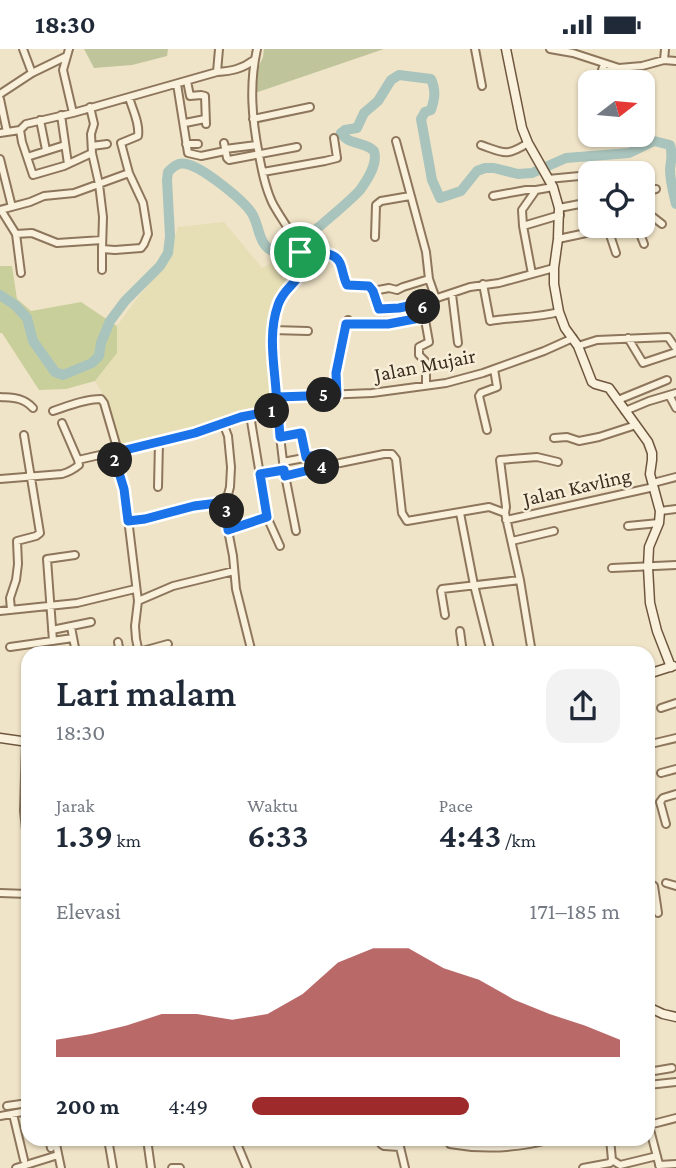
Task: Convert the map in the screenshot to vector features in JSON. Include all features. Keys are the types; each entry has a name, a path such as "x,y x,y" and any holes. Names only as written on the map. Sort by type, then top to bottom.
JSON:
{"street":[{"path":"23,49 32,73"},
{"path":"217,72 219,49"},
{"path":"257,49 252,78 257,145 268,193 279,217 295,241 303,263 301,275 281,297 272,330 284,473 296,531"},
{"path":"475,49 482,86"},
{"path":"506,49 522,128 553,187 559,212 554,268 559,312 592,381 607,387 618,400 648,442 652,453 650,474 660,511 659,523 649,547 650,603 657,631 673,666 655,672"},
{"path":"550,49 573,53 603,67 617,70"},
{"path":"664,60 665,49"},
{"path":"68,52 0,96 3,133 20,130 26,124 40,120 217,72 243,68 254,60"},
{"path":"68,52 63,70 73,113"},
{"path":"603,67 619,68 664,60 676,61"},
{"path":"184,123 206,121 205,96 190,96 187,81"},
{"path":"177,84 188,153 201,156 225,148 257,145"},
{"path":"102,249 141,248 148,234 143,203 121,143 138,136 139,131 129,97"},
{"path":"90,107 94,124 91,134 92,150 103,217 102,270"},
{"path":"253,119 310,107"},
{"path":"61,115 66,165"},
{"path":"40,120 46,150"},
{"path":"20,130 33,176 66,165 107,144"},
{"path":"263,172 337,158 334,138"},
{"path":"396,141 436,299"},
{"path":"481,145 504,153 512,152 528,142"},
{"path":"186,144 198,143"},
{"path":"27,157 65,145"},
{"path":"225,148 229,160 297,147"},
{"path":"0,159 12,207"},
{"path":"544,171 578,174"},
{"path":"21,273 16,234 0,210 44,196 74,193 130,173"},
{"path":"493,196 553,187"},
{"path":"532,274 522,209 536,190"},
{"path":"375,237 376,205 381,201 410,196"},
{"path":"523,226 578,206"},
{"path":"655,219 662,224"},
{"path":"16,234 32,233 57,243 102,240"},
{"path":"558,239 578,235"},
{"path":"611,238 616,253"},
{"path":"642,238 644,244"},
{"path":"299,250 335,255 347,285 369,286 379,309 422,303 470,287 499,283 554,268"},
{"path":"373,291 389,288 397,290 429,279"},
{"path":"483,284 490,321 559,312"},
{"path":"452,294 458,343"},
{"path":"422,303 429,342 419,347 419,355 426,362 426,384"},
{"path":"337,395 336,373 347,322 388,324 425,317"},
{"path":"272,330 308,331"},
{"name":"Jalan Mujair","path":"277,397 372,393 456,380 575,342 668,337 675,350"},
{"path":"628,338 643,363 675,350"},
{"path":"487,430 479,396 497,387 494,369"},
{"path":"618,400 667,380"},
{"path":"625,411 673,394 676,408"},
{"path":"0,397 20,398 33,408"},
{"path":"53,411 96,399 101,399 104,403 124,489 138,601 135,626 138,646"},
{"path":"78,460 195,433 250,415 277,410"},
{"path":"250,415 267,517 280,546"},
{"path":"0,479 62,474 79,465 62,422"},
{"path":"223,423 228,436 231,467 226,502 228,530 236,589 251,646"},
{"path":"554,437 579,441 636,425"},
{"path":"280,437 301,433 306,457"},
{"path":"11,610 10,598 17,573 17,541 40,533 24,435"},
{"path":"158,487 159,442"},
{"path":"260,474 330,465 325,454 283,462"},
{"name":"Jalan Kavling","path":"330,465 392,454 396,459 402,513 407,521 489,507 506,517 653,485 676,477"},
{"path":"531,646 506,517 499,462 537,457 558,461"},
{"path":"128,521 194,506 226,502"},
{"path":"660,511 676,509"},
{"path":"460,513 489,646"},
{"path":"228,530 267,517"},
{"path":"628,526 659,523"},
{"path":"512,541 554,531"},
{"path":"54,641 47,559 75,555"},
{"path":"612,568 676,565"},
{"path":"138,601 173,586 234,571"},
{"path":"445,615 441,590 520,580"},
{"path":"0,611 95,599 135,589"},
{"path":"52,629 91,622"},
{"path":"71,627 75,646"},
{"path":"460,631 462,646"},
{"path":"10,647 73,638"},
{"path":"118,642 119,646"},
{"path":"161,646 168,644"},
{"path":"661,708 676,703"},
{"path":"0,738 21,741"},
{"path":"655,743 676,738"},
{"path":"661,773 676,769"},
{"path":"666,824 660,801 676,795"},
{"path":"666,883 676,885"},
{"path":"0,893 21,894"},
{"path":"655,893 658,913"},
{"path":"655,1010 676,1017"},
{"path":"655,1071 672,1068"},
{"path":"655,1084 676,1082"},
{"path":"7,1106 21,1104"},
{"path":"0,1116 21,1112"},
{"path":"13,1114 21,1143"},
{"path":"655,1124 676,1118"},
{"path":"22,1146 27,1164"},
{"path":"56,1146 61,1168"},
{"path":"109,1146 113,1168"},
{"path":"148,1146 150,1168"},
{"path":"238,1146 247,1168"},
{"path":"384,1146 400,1147 405,1168"},
{"path":"480,1146 507,1146"},
{"path":"611,1146 612,1160"},
{"path":"654,1146 660,1167 676,1164"},
{"path":"16,1168 58,1155"},
{"path":"612,1160 620,1165 657,1156"},
{"path":"583,1168 610,1163 612,1160"}],"shaded area":[{"path":"224,222 262,268 293,251 300,261 298,274 281,292 268,355 274,412 236,415 222,423 121,449 106,400 95,381 117,353 117,326 165,266 178,227"}],"green space":[{"path":"84,49 168,49 167,56 132,65 94,68"},
{"path":"264,49 384,49 255,93 256,72"},
{"path":"0,266 12,266 17,299 31,311 81,302 117,326 117,353 95,381 66,389 39,390 0,333"}],"waterway":[{"path":"0,295 15,305 27,318 33,341 55,372 63,375 92,363 99,356 110,321 125,301 160,266 168,253 170,236 167,180 170,170 178,164 186,164 221,184 251,212 265,245 275,252 285,252 335,213 366,181 373,166 374,151 348,140 341,133 357,128 364,113 378,101 391,80 399,75 431,79 433,83 431,110 425,112 421,119 432,180 440,198 461,191 477,171 485,168 518,174 532,173 566,158 629,153 654,141 670,145 670,169 676,204"}],"route":[{"path":"300,252 335,255 347,285 369,286 379,309 422,303 425,317 388,324 346,324 336,373 337,395 277,397 280,437 301,433 306,457 325,454 330,465 285,476 284,470 260,474 267,517 228,530 226,502 194,506 128,521 124,489 113,453 216,427 232,419 277,410 272,330 281,297 301,275 303,263 300,252"}]}
